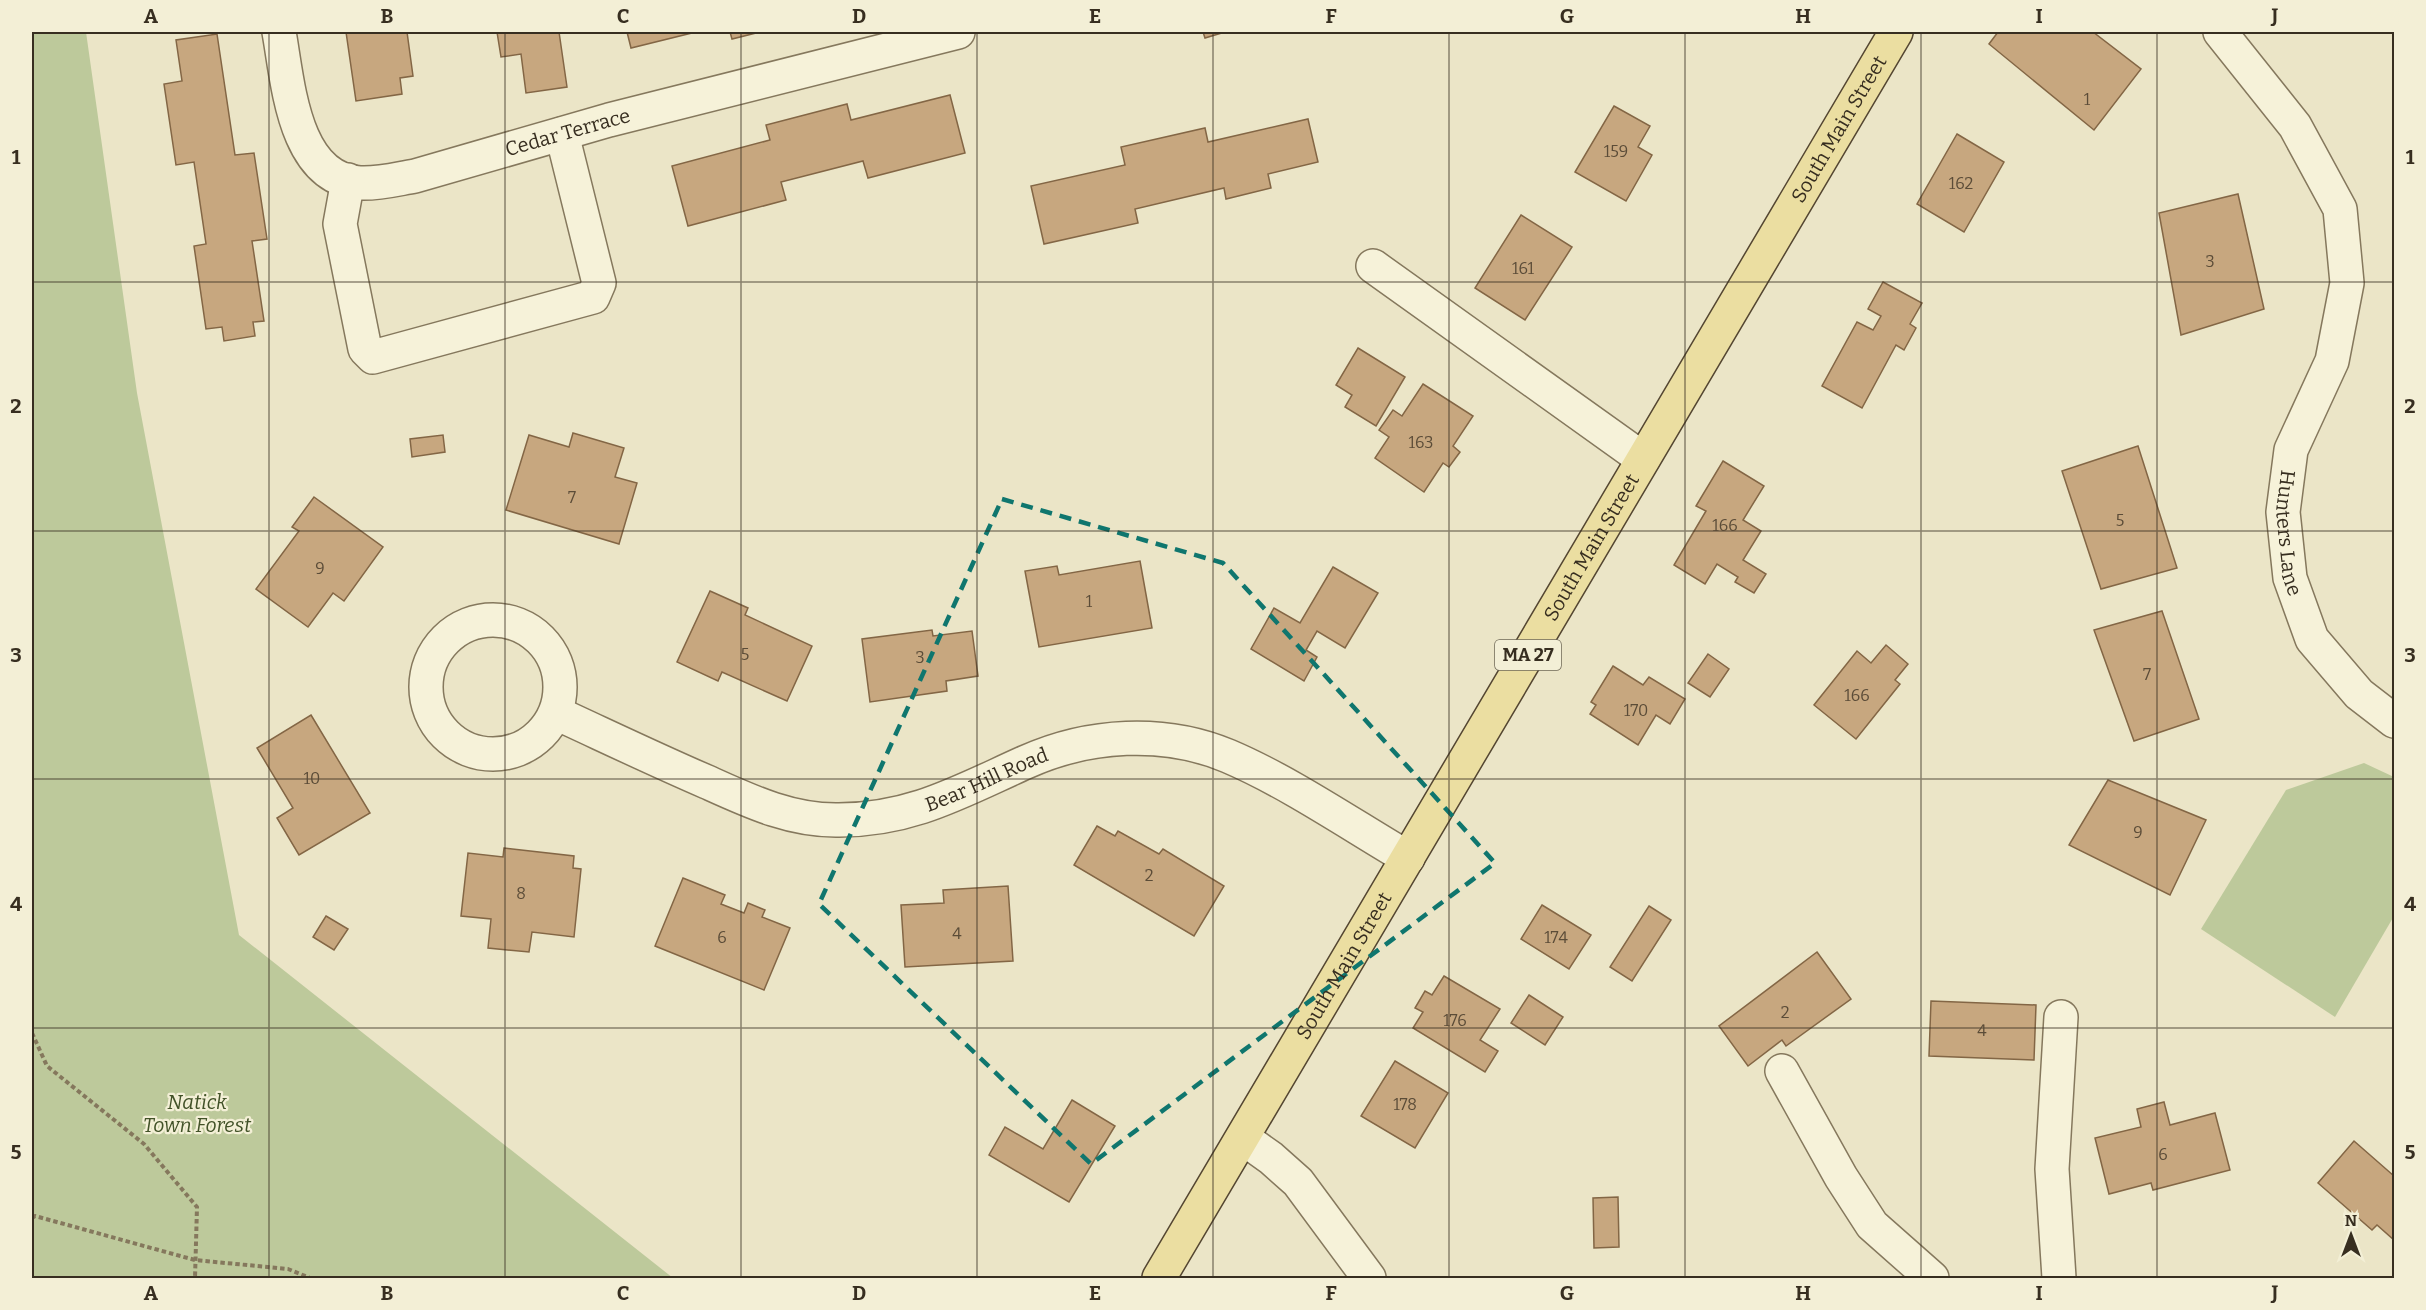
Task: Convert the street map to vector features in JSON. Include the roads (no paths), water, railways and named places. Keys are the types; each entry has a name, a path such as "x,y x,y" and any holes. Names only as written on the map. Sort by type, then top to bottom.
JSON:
{"main road":[{"name":"South Main Street","path":"1159,1278 1896,32"}],"street":[{"name":"Cedar Terrace","path":"279,32 291,101 299,129 313,156 334,176 359,183 415,176 562,134 958,32"},
{"name":"Hunters Lane","path":"2220,32 2295,126 2340,209 2347,284 2332,361 2291,450 2283,512 2290,578 2312,639 2359,694 2394,721"},
{"path":"348,180 340,224 365,349 373,357 593,297 599,283 562,134"},
{"path":"1372,266 1643,459"},
{"path":"501,620 522,626 539,637 554,656 561,679 560,700 556,713 537,739 520,749 499,754 470,751 450,739 436,725 429,710 425,693 430,661 448,636 463,627 482,621 501,620"},
{"name":"Bear Hill Road","path":"556,713 757,804 797,817 837,820 880,818 924,807 1068,745 1103,739 1147,739 1188,744 1226,755 1263,773 1408,858"},
{"path":"2059,1278 2052,1169 2061,1017"},
{"path":"1782,1071 1840,1177 1872,1225 1932,1278"},
{"path":"1243,1138 1271,1158 1298,1182 1369,1278"}],"park label":[{"name":"Natick Town Forest","path":"197,1114"}]}
